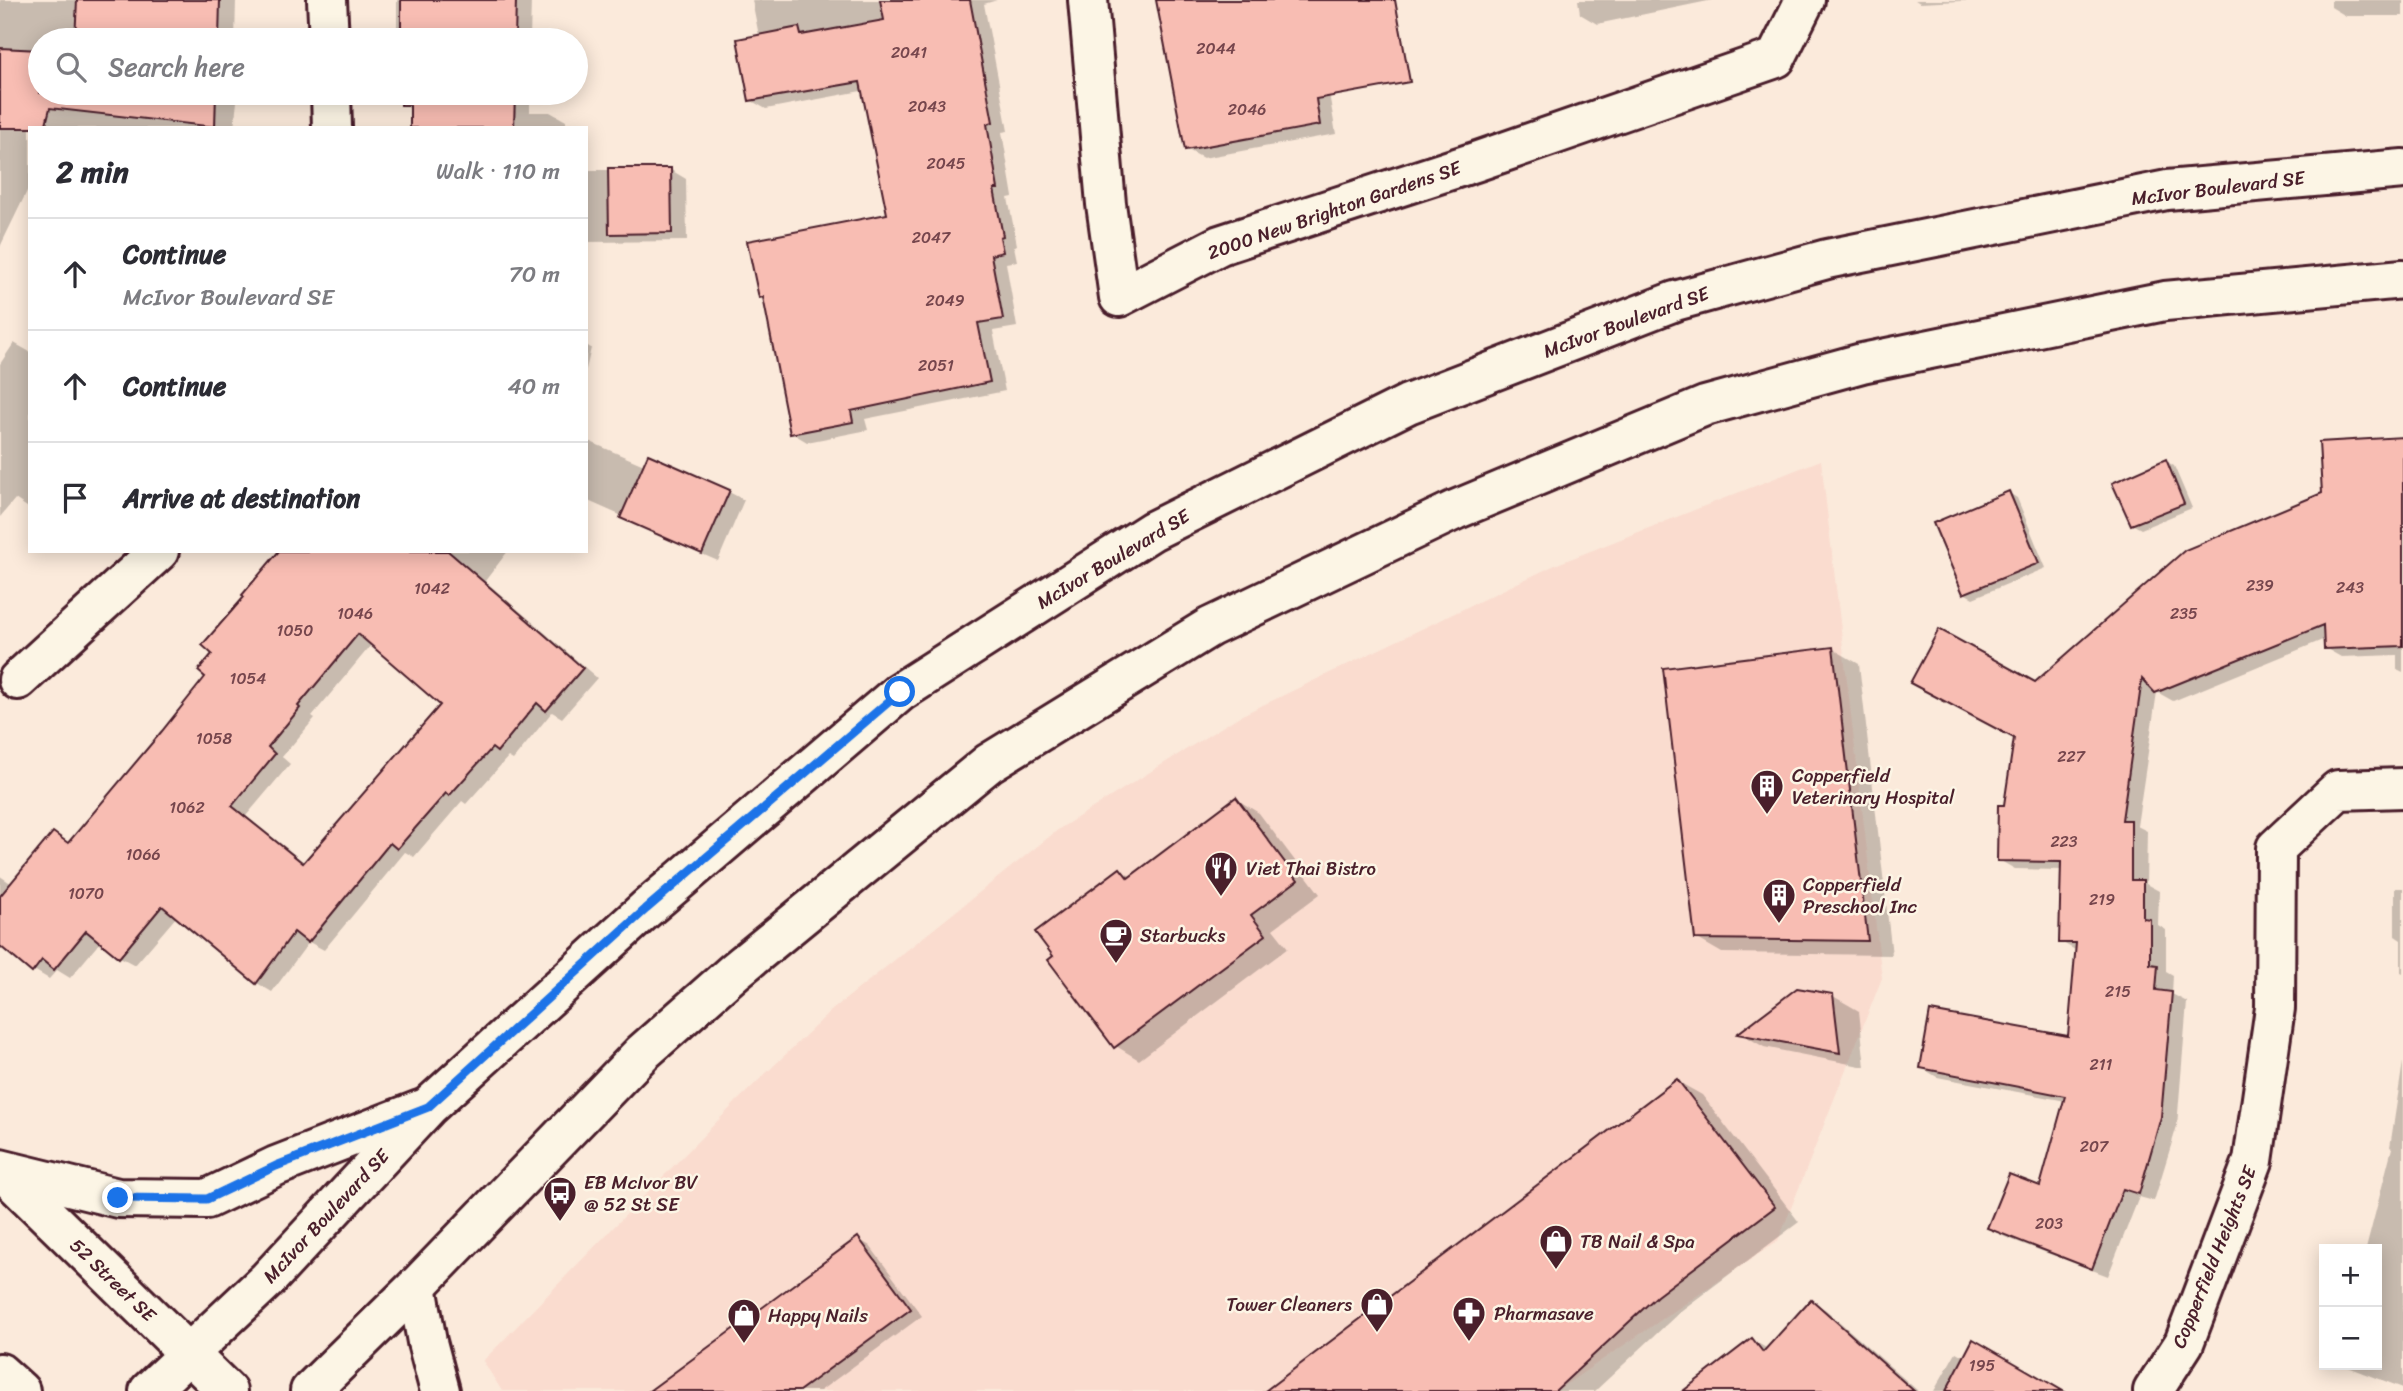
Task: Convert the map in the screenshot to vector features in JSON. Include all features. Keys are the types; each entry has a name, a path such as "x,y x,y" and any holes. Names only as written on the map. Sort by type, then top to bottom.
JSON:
{"main road":[{"path":"327,0 328,28"},
{"name":"2000 New Brighton Gardens SE","path":"1088,0 1106,204 1119,297 1220,245 1475,163 1776,58 1805,0"},
{"path":"331,105 332,126"},
{"name":"McIvor Boulevard SE","path":"149,1391 268,1279 428,1107 646,909 900,692 1152,531 1408,404 1675,301 1827,259 2167,190 2403,169"},
{"path":"310,1391 417,1286 642,1054 735,971 989,763 1210,627 1455,510 1705,406 1862,363 2165,301 2403,279"},
{"path":"18,680 157,553"},
{"name":"Copperfield Heights SE","path":"2153,1391 2183,1343 2253,1161 2275,1008 2276,848 2338,790 2403,789"},
{"path":"0,1169 118,1198 207,1199 276,1166 428,1107"},
{"name":"52 Street SE","path":"0,1169 227,1391"},
{"path":"417,1286 427,1342 440,1391"},
{"path":"0,1373 20,1391"}],"shaded area":[{"path":"1821,460 1882,978 1778,1241 1556,1391 502,1391 483,1361 737,1101 832,1010 1059,829 1238,717 1555,565"}],"building":[{"path":"77,0 220,0 219,28 76,28"},
{"path":"401,0 516,0 515,28 401,28"},
{"path":"880,0 970,0 993,122 987,124 998,189 994,189 1003,236 1000,237 1003,252 991,255 1003,319 978,323 990,382 851,411 853,422 790,434 763,297 759,298 747,241 887,214 860,82 749,101 737,39 799,27 801,35 884,20"},
{"path":"1156,0 1395,0 1410,82 1316,99 1320,125 1185,150"},
{"path":"0,48 28,49 28,105 216,105 215,126 50,108 46,126 0,128"},
{"path":"410,105 515,105 514,126 410,126"},
{"path":"608,168 671,168 672,233 609,234"},
{"path":"2403,437 2403,646 2324,649 2323,625 2155,693 2142,679 2122,820 2131,820 2131,880 2143,880 2143,918 2150,919 2150,964 2158,965 2156,990 2172,992 2161,1117 2139,1194 2123,1189 2092,1269 1987,1228 2009,1174 2040,1186 2065,1096 1920,1068 1930,1011 2068,1036 2076,943 2059,943 2061,862 1997,861 1998,805 2004,805 2014,738 1910,683 1939,629 2035,682 2185,550 2322,493 2319,442"},
{"path":"648,454 730,490 702,554 620,518"},
{"path":"2166,459 2184,504 2131,525 2112,483"},
{"path":"2009,491 2039,563 1963,594 1933,523"},
{"path":"277,553 450,553 583,668 546,711 537,703 497,752 492,748 449,796 446,793 397,849 390,843 308,943 294,932 256,984 162,906 119,958 86,931 54,970 42,960 32,973 0,946 0,896 53,832 68,843 162,731 205,677 198,671 212,654 202,645 244,597 242,595","holes":["358,634 440,705 303,863 232,806 275,754 268,747 300,708 298,706"]},
{"path":"1833,647 1868,941 1695,939 1663,668"},
{"path":"1236,797 1298,880 1251,915 1266,935 1114,1048 1048,960 1053,956 1035,932 1120,868 1128,878"},
{"path":"1797,988 1833,994 1840,1053 1737,1034"},
{"path":"1677,1079 1775,1207 1657,1296 1555,1391 1265,1391"},
{"path":"858,1237 911,1309 799,1391 649,1391"},
{"path":"1811,1299 1914,1391 1683,1391 1752,1338 1763,1352"},
{"path":"1973,1339 2063,1391 1946,1391"}],"place":[{"name":"Copperfield Veterinary Hospital","path":"1767,816"},
{"name":"Viet Thai Bistro","path":"1221,898"},
{"name":"Copperfield Preschool Inc","path":"1779,925"},
{"name":"Starbucks","path":"1116,965"},
{"name":"EB McIvor BV @ 52 St SE","path":"560,1223"},
{"name":"TB Nail & Spa","path":"1556,1271"},
{"name":"Tower Cleaners","path":"1377,1334"},
{"name":"Pharmasave","path":"1469,1343"},
{"name":"Happy Nails","path":"744,1345"}],"route":[{"path":"118,1198 207,1199 276,1166 428,1107 646,909 900,692"}]}
